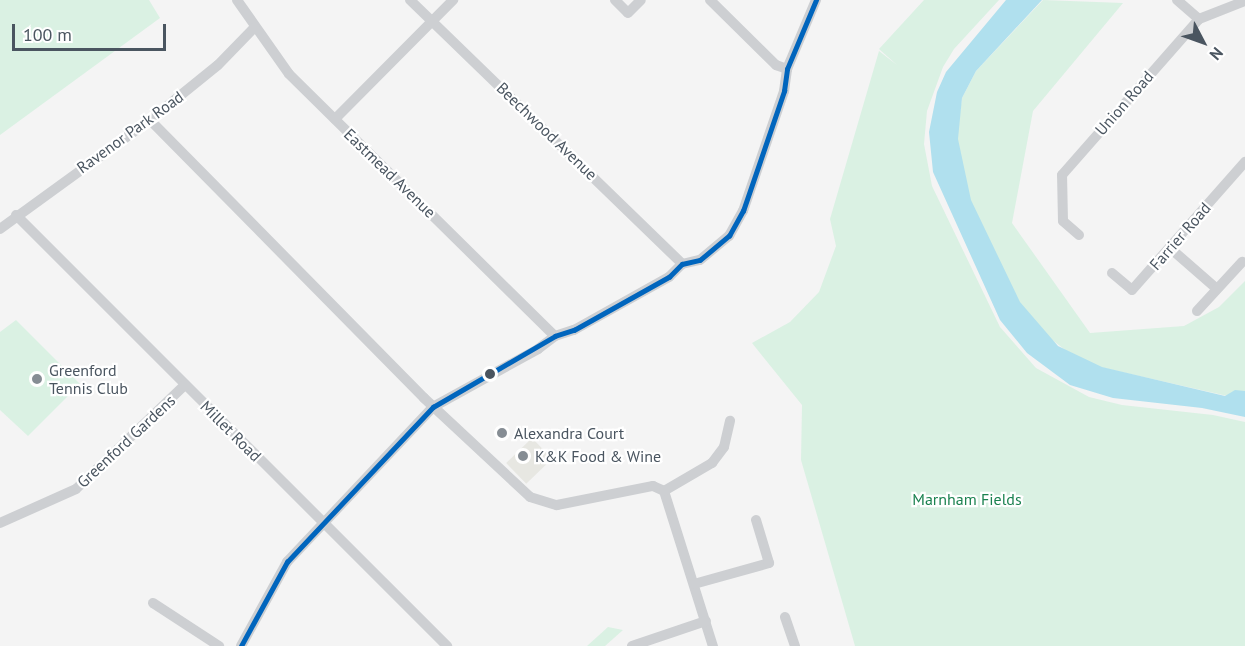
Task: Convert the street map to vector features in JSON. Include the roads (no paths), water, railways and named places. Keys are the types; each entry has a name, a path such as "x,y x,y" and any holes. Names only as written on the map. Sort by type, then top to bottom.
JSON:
{"street":[{"name":"Eastmead Avenue","path":"237,0 254,28 289,74 555,336"},
{"name":"Beechwood Avenue","path":"411,0 682,264"},
{"path":"335,119 453,0"},
{"path":"615,0 628,13 641,0"},
{"path":"710,0 776,65 787,69"},
{"path":"241,646 262,602 287,562 323,521 433,407 538,349 555,336 574,330 669,277 682,264 700,260 719,247 737,225 784,91 787,69 816,0"},
{"path":"1177,0 1199,19"},
{"name":"Union Road","path":"1079,235 1063,221 1062,175 1199,19 1245,1"},
{"name":"Ravenor Park Road","path":"0,229 16,215 150,120 218,65 254,28"},
{"path":"150,120 433,407 530,497 557,505 653,486 664,491 714,646"},
{"name":"Farrier Road","path":"1112,273 1132,290 1245,162"},
{"name":"Millet Road","path":"16,215 447,646"},
{"path":"1170,248 1217,289"},
{"path":"1197,311 1242,262"},
{"name":"Greenford Gardens","path":"0,523 76,489 185,385"},
{"path":"664,491 712,463 724,447 730,421"},
{"path":"694,584 770,563 756,520"},
{"path":"153,603 219,646"},
{"path":"785,617 795,646"},
{"path":"632,646 706,621"}],"water":[{"path":"1006,0 1042,0 976,71 962,98 958,139 971,200 1020,302 1058,346 1102,367 1225,396 1235,390 1245,391 1245,417 1202,408 1113,398 1070,385 1027,353 1000,320 933,172 929,132 937,92 946,72"}],"place":[{"name":"Greenford Tennis Club","path":"37,379"},
{"name":"Alexandra Court","path":"502,433"},
{"name":"K&K Food & Wine","path":"523,456"}],"park label":[{"name":"Marnham Fields","path":"967,499"}]}
